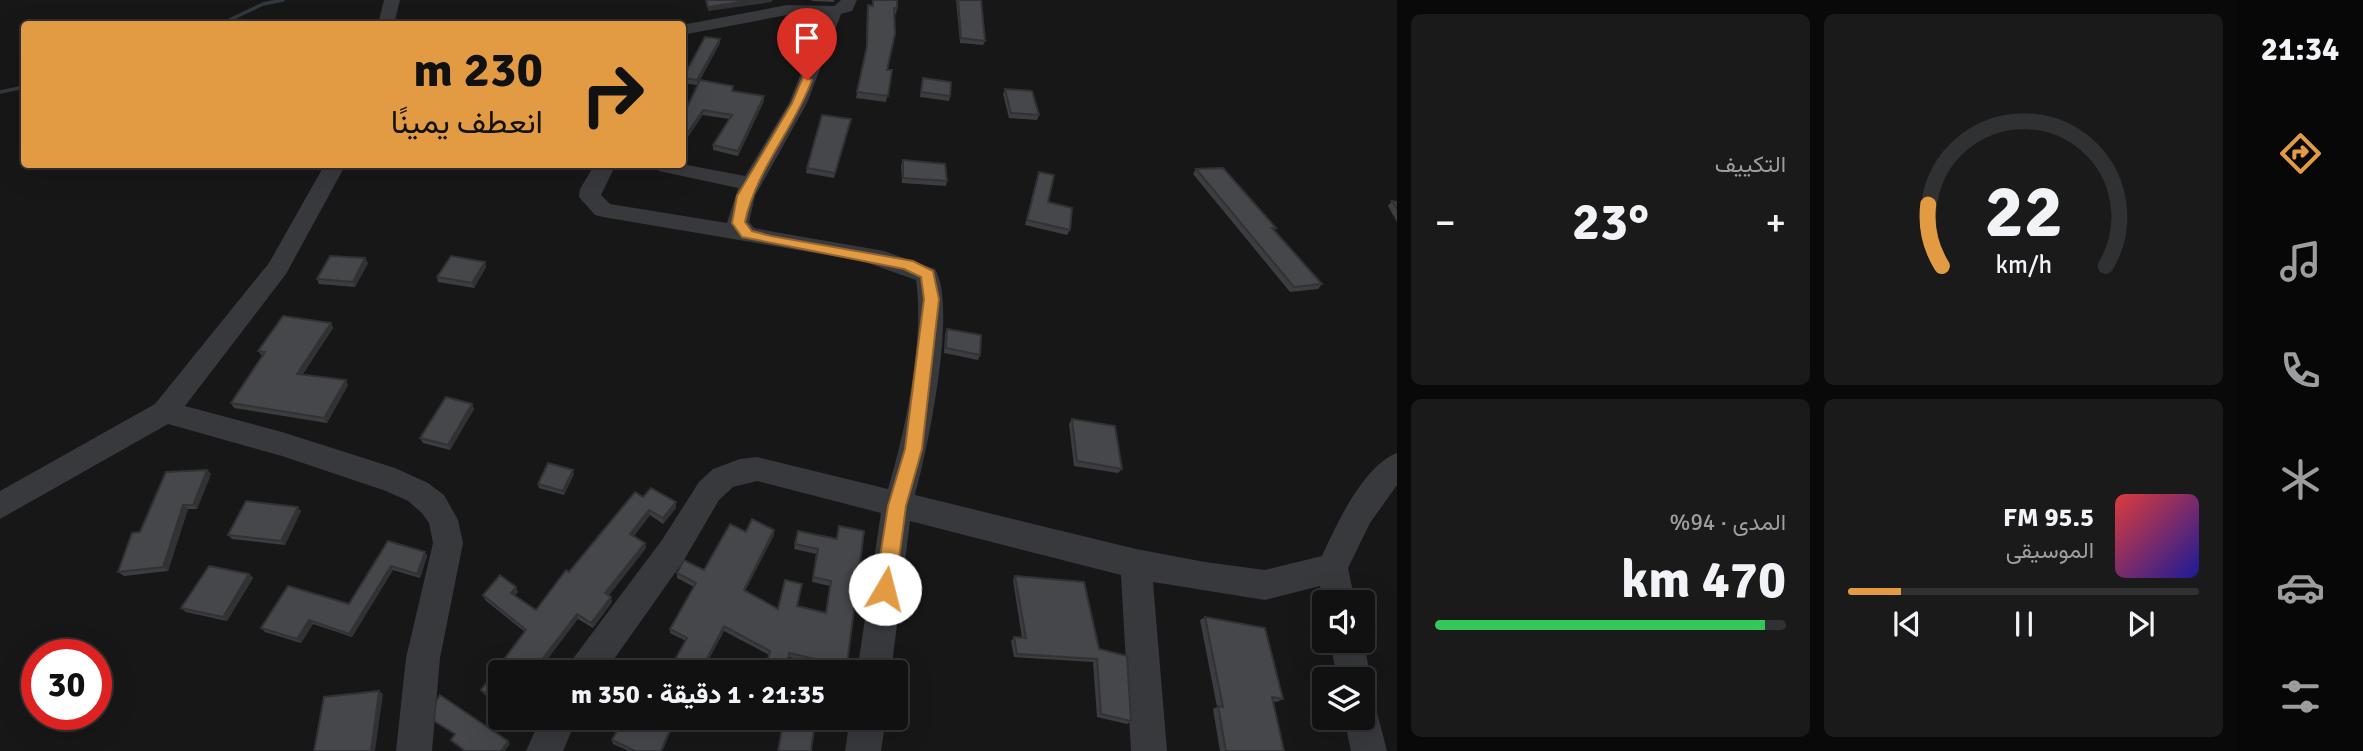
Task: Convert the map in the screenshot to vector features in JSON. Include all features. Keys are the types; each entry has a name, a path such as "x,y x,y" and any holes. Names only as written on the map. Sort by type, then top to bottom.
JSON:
{"street":[{"path":"387,21 392,0"},
{"path":"688,29 787,10 841,6 798,103 744,196 738,223 747,234"},
{"path":"0,506 165,412 278,268 334,168"},
{"path":"604,168 591,189 590,197 603,210 873,256 908,265 928,275 930,328 914,449 897,506 876,660"},
{"path":"671,168 751,184"},
{"path":"165,412 282,444 395,481 418,492 433,504 443,520 448,543 423,659 417,748"},
{"path":"1337,590 1332,568 1353,523 1379,484 1397,465"},
{"path":"593,660 673,550 709,491 723,478 740,471 757,469 1136,564 1265,585 1332,568"},
{"path":"1136,564 1150,751"},
{"path":"544,751 554,730"},
{"path":"863,751 866,730"},
{"path":"1365,730 1369,751"}],"building":[{"path":"706,0 753,0 708,7"},
{"path":"873,0 897,0 897,8 894,8 895,34 887,70 892,70 888,96 857,92 867,46 868,5 873,6"},
{"path":"958,0 981,0 985,41 961,38"},
{"path":"705,37 720,39 697,80 686,78 686,72"},
{"path":"923,78 951,82 950,96 921,92"},
{"path":"700,80 733,86 732,91 764,96 738,151 713,145 732,115 703,110 686,135 686,110"},
{"path":"1005,89 1032,91 1039,115 1011,113"},
{"path":"822,115 851,119 835,173 807,168"},
{"path":"903,160 945,164 947,181 903,178"},
{"path":"1223,168 1322,284 1294,287 1196,169"},
{"path":"1039,172 1054,175 1048,202 1072,208 1070,230 1027,220"},
{"path":"330,256 365,258 353,282 317,279"},
{"path":"451,256 485,262 472,283 437,277"},
{"path":"283,316 331,323 297,374 346,380 324,418 231,403 265,352 258,351"},
{"path":"947,329 981,335 980,355 946,348"},
{"path":"446,397 472,404 448,445 420,438"},
{"path":"1072,419 1115,426 1122,469 1077,461"},
{"path":"548,463 573,470 563,491 538,484"},
{"path":"207,470 193,505 183,505 163,567 118,572 132,533 140,532 166,472"},
{"path":"651,488 676,502 663,518 649,510 630,534 645,543 605,593 611,597 591,623 577,614 541,660 504,660 526,630 483,595 500,575 516,587 511,593 536,610 566,570 569,572 635,492 643,497"},
{"path":"246,501 298,507 281,541 228,535"},
{"path":"752,519 774,530 744,590 778,609 785,580 802,584 797,606 826,613 831,581 813,577 818,549 795,544 798,531 837,539 839,526 864,531 848,660 820,660 789,653 788,660 768,660 770,651 724,626 706,660 675,660 687,638 670,629 696,583 677,573 684,560 704,570 730,524 746,532"},
{"path":"388,541 425,552 417,574 391,566 349,634 309,620 297,639 261,628 288,586 349,604"},
{"path":"209,566 249,574 223,617 181,608"},
{"path":"1015,576 1084,582 1099,649 1127,656 1131,721 1101,714 1097,659 1017,654 1014,637 1026,638"},
{"path":"1205,617 1265,628 1283,699 1272,697 1284,751 1226,751 1218,706 1223,707"},
{"path":"488,681 488,695 481,690"},
{"path":"379,691 371,751 314,751 324,697"},
{"path":"440,695 508,741 501,751 465,751 451,740 455,734 434,721 436,701"},
{"path":"617,730 670,730 661,751 635,751 612,740"},
{"path":"782,730 814,730 811,751 778,751"}],"waterway":[{"path":"227,21 263,4 283,0"},
{"path":"0,92 21,88"}],"route":[{"path":"807,80 798,103 744,196 738,223 747,234 873,256 908,265 928,275 930,328 914,449 897,506 885,589"}]}
